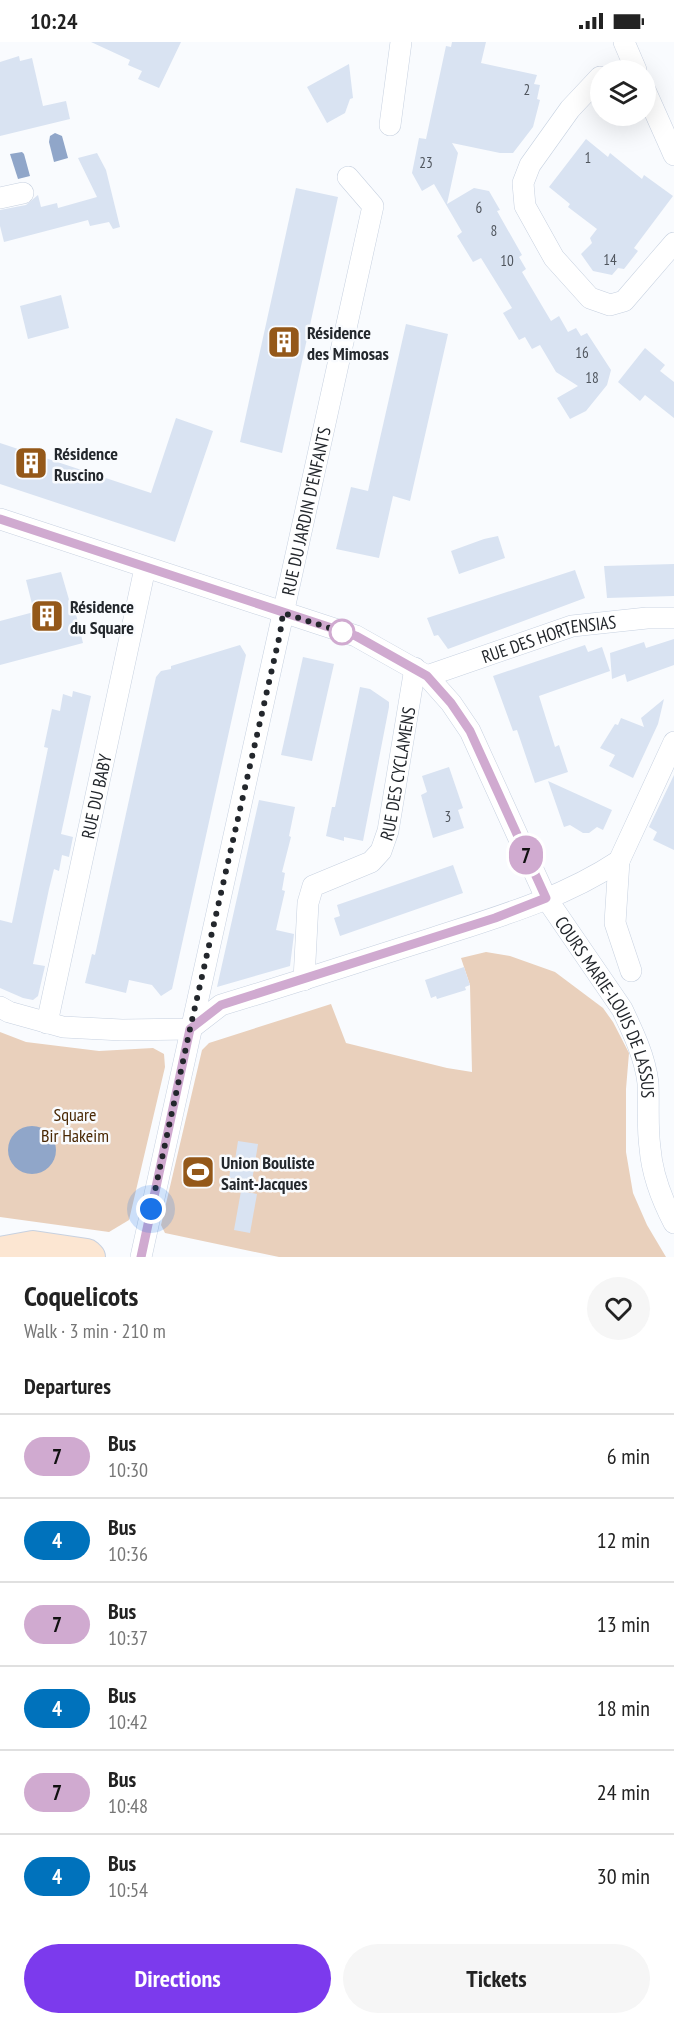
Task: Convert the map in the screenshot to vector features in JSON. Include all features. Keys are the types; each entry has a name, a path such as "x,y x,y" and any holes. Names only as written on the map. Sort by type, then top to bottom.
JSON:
{"main road":[{"path":"0,1252 33,1246 87,1254 90,1257"}],"street":[{"path":"390,125 401,42"},
{"path":"614,60 625,46 631,60"},
{"path":"590,88 570,109 530,165 523,183 525,206 554,258 591,298 610,304 624,301 674,243"},
{"path":"656,114 674,154"},
{"name":"RUE DU JARDIN D'ENFANTS","path":"141,1257 373,206 348,177"},
{"path":"0,198 23,193"},
{"path":"0,519 356,636 421,672 451,703 470,731 546,898 603,872 619,861"},
{"name":"RUE DU BABY","path":"47,1023 145,568"},
{"name":"RUE DES HORTENSIAS","path":"421,672 572,626 647,618 674,618"},
{"name":"RUE DES CYCLAMENS","path":"304,980 308,903 313,886 371,862 381,851 388,831 421,672"},
{"path":"630,971 615,923 619,861 674,742"},
{"name":"COURS MARIE-LOUIS DE LASSUS","path":"190,1029 221,1005 495,918 546,898 622,1009 632,1028 644,1062 648,1083 650,1150 656,1179 674,1223"},
{"path":"0,1007 9,1012 63,1027 122,1030 190,1029"}],"green space":[{"path":"486,952 510,956 555,972 603,1008 613,1022 629,1053 626,1089 626,1152 633,1193 647,1225 666,1257 279,1257 165,1233 161,1225 202,1050 209,1043 331,1004 346,1043 472,1072 470,985 461,958"},
{"name":"Square Bir Hakeim","path":"0,1032 26,1042 99,1051 153,1048 164,1054 165,1067 129,1220 109,1232 0,1217"}],"water":[{"path":"55,133 62,136 68,158 54,162 49,142 50,136"},
{"path":"22,152 30,176 18,179 10,154"},
{"path":"27,1126 37,1126 52,1136 56,1150 55,1159 46,1170 37,1174 27,1174 12,1164 8,1155 8,1145 18,1130"}],"building":[{"path":"91,42 181,42 159,88 138,79 142,71 128,65 130,60"},
{"path":"452,42 486,42 481,63 537,75 534,84 540,85 537,99 540,100 533,127 513,153 500,153 452,143 458,153 447,204 474,188 489,191 500,210 497,211 522,255 519,257 526,269 522,272 551,321 559,316 568,332 576,328 581,336 587,333 611,370 607,385 586,411 570,419 557,398 578,386 556,372 540,345 532,349 525,337 519,340 503,313 512,308 481,258 473,262 457,236 462,232 434,184 422,191 412,173 419,138 426,139 446,46 451,47"},
{"path":"19,56 20,61 32,58 43,106 66,101 70,119 0,136 0,62"},
{"path":"349,64 353,98 350,99 345,113 327,123 307,87"},
{"path":"586,139 608,157 610,153 642,179 644,175 673,196 634,248 638,251 624,269 618,268 612,275 593,271 581,254 592,243 590,238 597,229 568,207 570,204 549,187"},
{"path":"97,153 106,170 120,227 113,229 109,222 90,226 88,220 4,242 0,226 0,210 26,205 38,195 41,207 57,203 58,208 97,197 78,158"},
{"name":"Résidence des Mimosas","path":"296,188 338,197 282,453 240,442"},
{"path":"61,295 69,328 28,339 20,306"},
{"path":"406,324 448,334 410,501 393,496 379,558 336,549 351,487 368,491"},
{"path":"645,348 665,365 660,371 674,382 674,418 645,395 640,401 618,382"},
{"name":"Résidence Ruscino","path":"176,418 213,431 175,542 0,484 0,443 151,493"},
{"path":"498,536 505,558 459,574 451,551"},
{"path":"674,564 674,596 607,598 604,566"},
{"path":"575,570 585,598 448,649 438,635 434,636 427,618"},
{"name":"Résidence du Square","path":"61,572 70,603 73,602 83,643 0,665 0,621 34,612 26,580"},
{"path":"674,639 674,665 627,682 625,674 612,679 610,653 644,642 646,648"},
{"path":"240,645 246,655 172,989 161,996 152,985 129,980 126,993 85,983 92,954 95,955 156,677 161,671 171,669 171,666"},
{"path":"585,645 588,652 602,647 610,671 539,696 555,747 559,745 568,772 535,783 517,730 513,731 493,676"},
{"path":"303,657 334,664 312,761 281,755"},
{"path":"360,687 370,689 389,702 389,707 363,841 344,837 344,841 326,836 332,807 335,807"},
{"path":"73,691 91,696 61,834 73,837 69,857 62,855 59,871 54,869 49,889 33,964 45,966 38,996 33,1000 0,988 0,920 12,923 48,748 44,747 52,709 60,711 63,694 72,697"},
{"path":"664,699 658,724 633,778 609,766 615,755 600,748 615,724 618,725 621,718 644,727 641,718"},
{"path":"449,767 463,808 458,810 464,828 433,838 421,795 427,792 422,776"},
{"path":"674,775 674,850 653,840 657,832 649,827"},
{"path":"548,781 612,810 603,830 597,827 589,833 583,833 570,825 564,827"},
{"path":"259,800 295,807 289,836 291,837 282,872 285,873 282,890 285,891 276,930 294,934 290,966 217,987"},
{"path":"453,865 463,893 340,936 334,918 340,916 337,905"},
{"path":"464,967 470,985 465,987 466,990 437,999 436,996 431,998 425,980"},
{"path":"238,1141 258,1144 252,1181 229,1178"},
{"path":"241,1191 257,1194 250,1233 234,1230"}],"bus line":[{"name":"7","path":"0,519 356,636 427,676 451,703 470,731 546,898 495,918 221,1005 190,1029 141,1257"}],"place":[{"name":"Résidence des Mimosas","path":"284,342"},
{"name":"Résidence Ruscino","path":"31,463"},
{"name":"Résidence du Square","path":"47,616"},
{"name":"Union Bouliste Saint-Jacques","path":"198,1172"}],"route":[{"path":"151,1209 283,613 342,632"}]}
